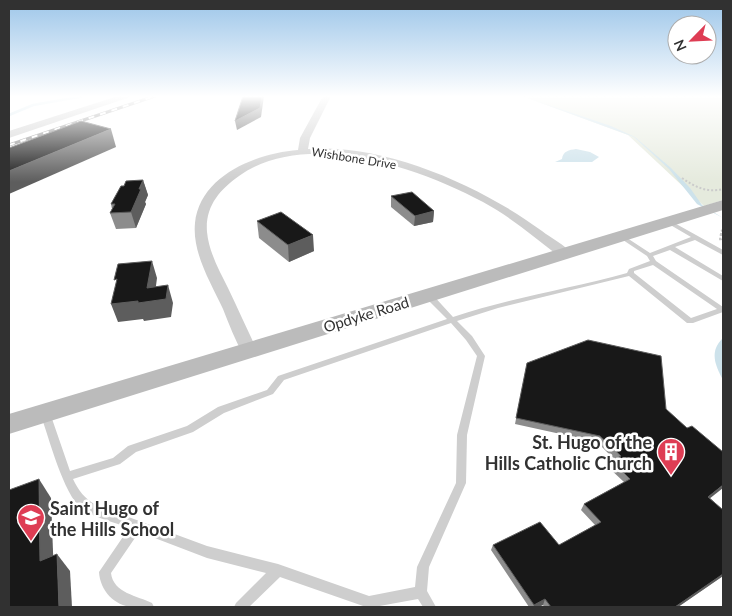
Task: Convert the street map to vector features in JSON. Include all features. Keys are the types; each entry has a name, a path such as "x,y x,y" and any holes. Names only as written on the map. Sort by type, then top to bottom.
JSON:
{"main road":[{"name":"Opdyke Road","path":"9,424 721,206"}],"street":[{"path":"9,135 40,125"},
{"path":"303,150 304,138 311,125"},
{"name":"Wishbone Drive","path":"250,350 205,254 200,238 200,221 209,198 230,176 266,157 303,150 328,152 374,159 435,176 488,200 565,254"}],"lane":[{"path":"669,222 723,253"},
{"path":"622,237 649,255 654,262 723,310"},
{"path":"649,255 672,248 694,238"},
{"path":"672,248 723,279"},
{"path":"67,476 116,462 132,449 190,429 221,410 270,392 281,378 452,320 494,307 592,286 630,274 631,270 654,262"},
{"path":"630,274 690,321 723,310"},
{"path":"428,296 479,350 480,362 462,435 461,483 423,567 422,592 430,607"},
{"path":"45,413 74,494 82,504 207,552 278,570 369,602 422,592"},
{"path":"137,526 105,572 104,579 106,586 111,592 148,607"},
{"path":"240,607 278,570"}],"path":[{"path":"682,178 703,191 723,189"}],"shaded area":[{"path":"600,125 723,125 723,200 704,206 628,135"}],"water":[{"path":"601,125 611,126 635,137 671,168 690,188 702,205 723,218 697,204 669,169 634,137"},
{"path":"576,149 590,152 599,157 592,162 555,162 562,159 567,151"},
{"path":"723,338 723,380 716,364 715,353"}],"building":[{"path":"71,125 95,125 111,129 9,171 9,148"},
{"path":"143,180 131,212 110,213 115,204 111,204 126,181"},
{"path":"412,192 434,211 415,216 391,196"},
{"path":"281,212 313,235 288,245 257,221"},
{"path":"152,261 147,288 168,285 166,299 111,304 117,279 114,280 118,264"},
{"name":"St. Hugo of the Hills Catholic Church","path":"588,340 661,356 666,409 687,428 692,426 723,452 723,485 708,497 723,510 723,574 675,607 551,607 545,599 534,605 493,545 540,522 559,545 601,522 584,504 630,479 612,461 621,456 600,436 516,418 527,363"},
{"name":"Saint Hugo of the Hills School","path":"39,479 40,561 57,554 59,607 9,607 9,490"}],"railway":[{"path":"9,145 69,125"}],"place":[{"name":"St. Hugo of the Hills Catholic Church","path":"671,476"},
{"name":"Saint Hugo of the Hills School","path":"31,542"}]}
